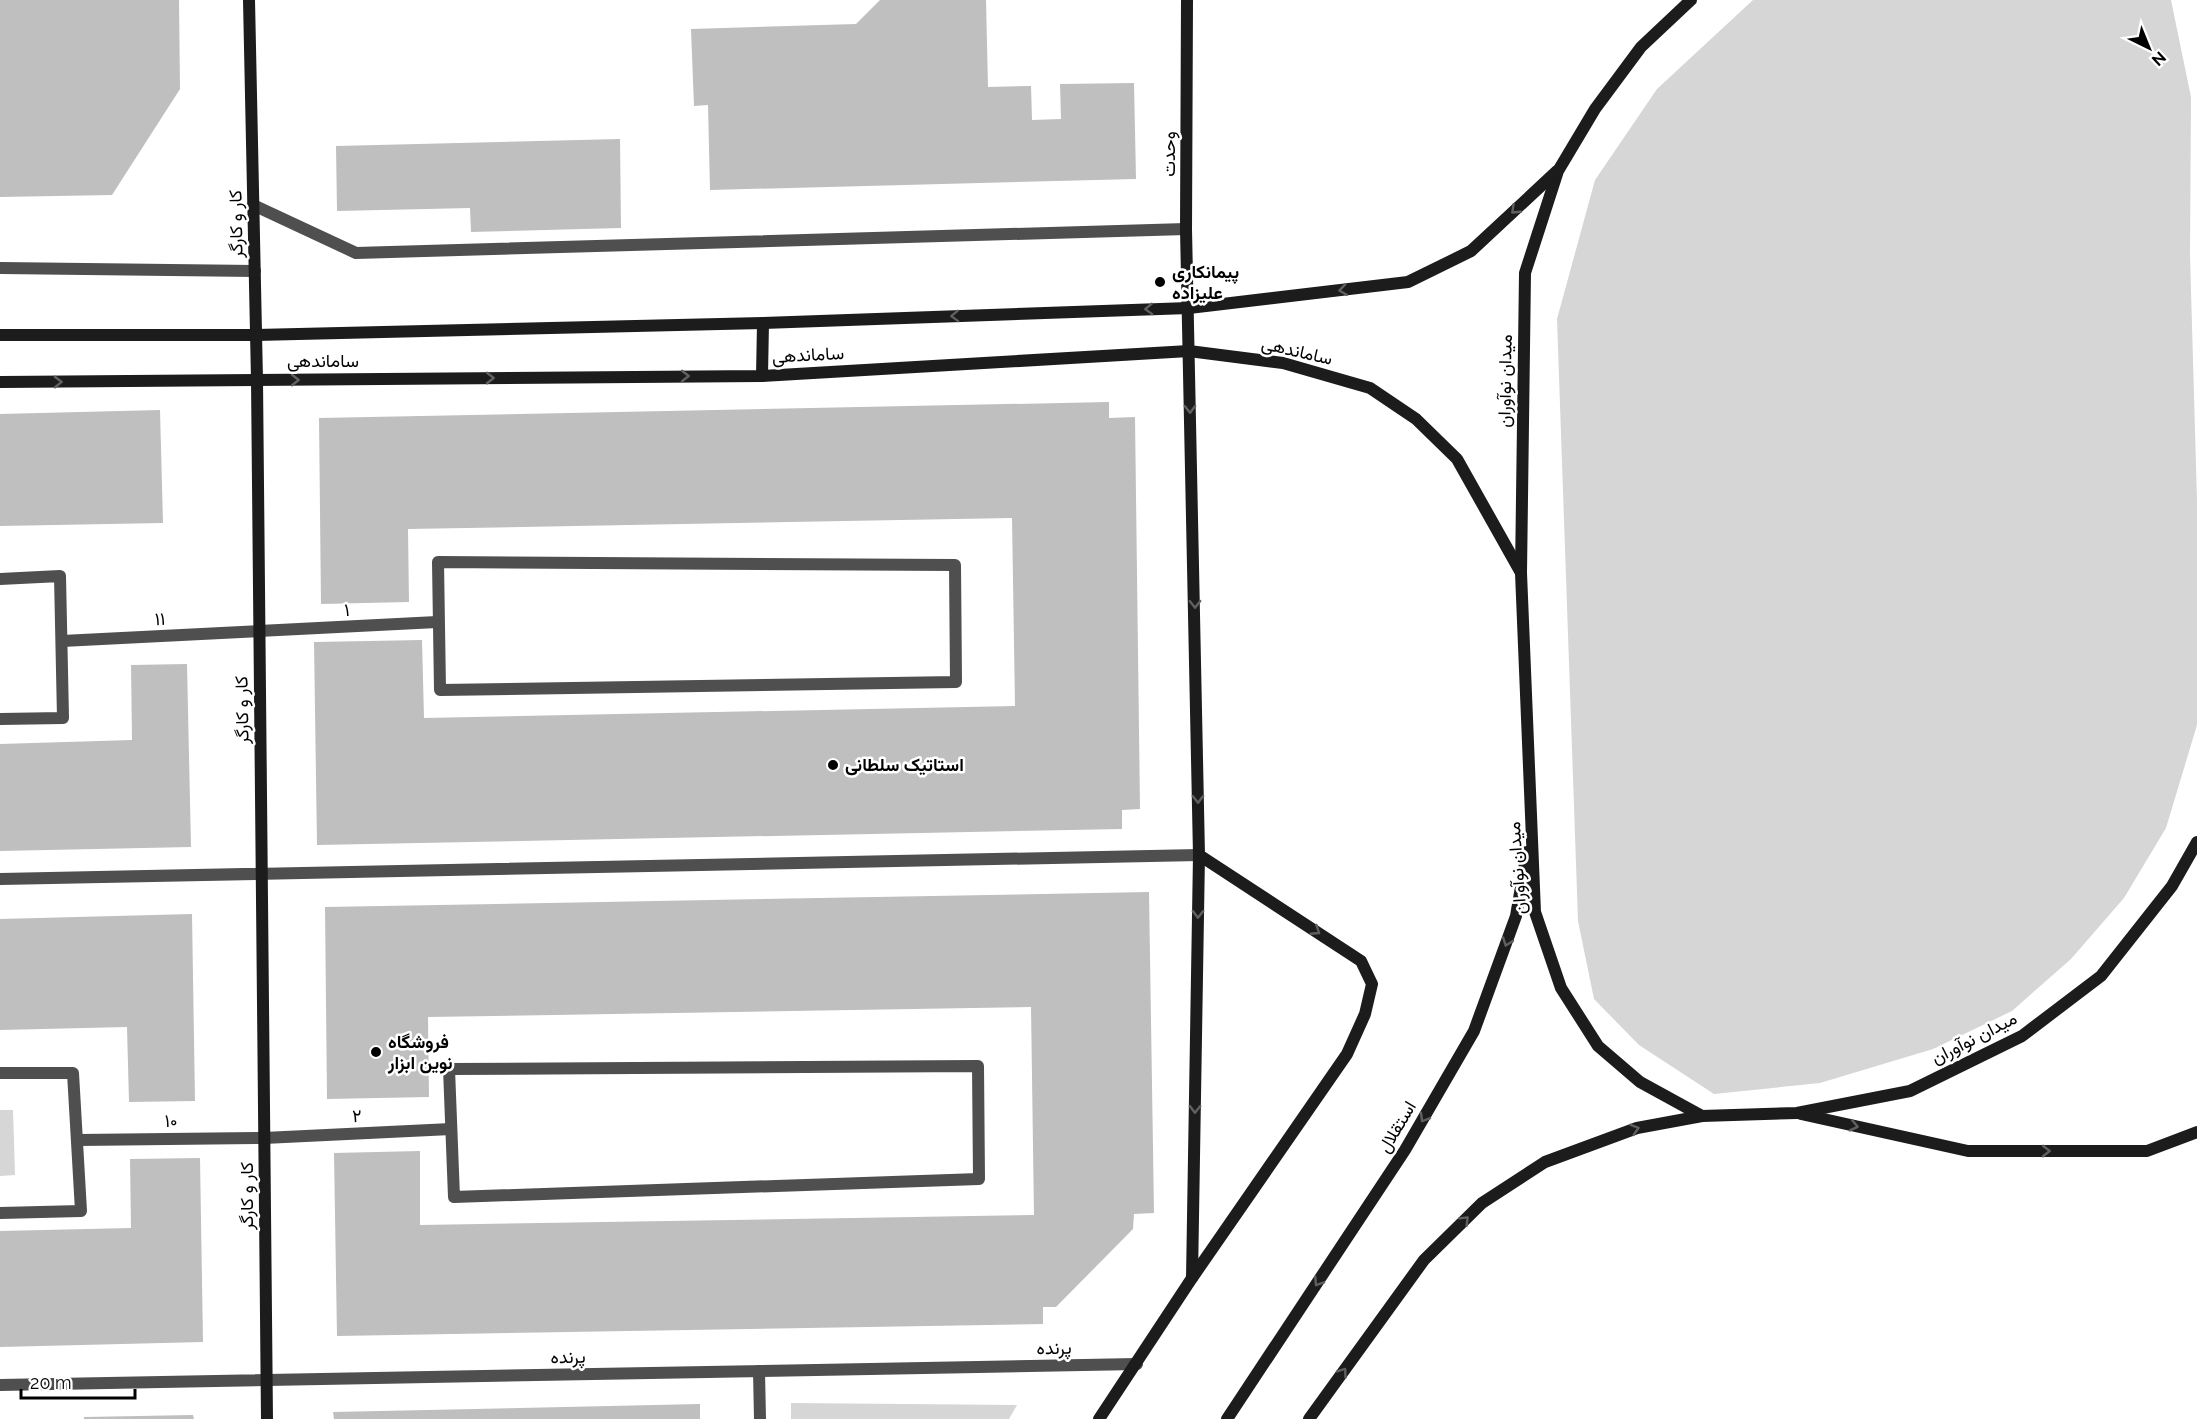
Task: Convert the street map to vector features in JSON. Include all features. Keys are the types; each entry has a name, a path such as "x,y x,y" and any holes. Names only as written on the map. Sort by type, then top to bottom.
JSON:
{"street":[{"name":"کار و کارگر","path":"249,0 257,380 267,1419"},
{"name":"وحدت","path":"1187,0 1186,229 1199,855 1192,1278"},
{"name":"میدان نوآوران","path":"1690,0 1641,47 1595,108 1558,171 1525,273 1521,573 1534,912 1561,988 1598,1046 1640,1082 1702,1116 1797,1113 1910,1091 2022,1036 2101,976 2172,886 2197,842"},
{"name":"ساماندهی","path":"0,335 256,335 763,323 1189,308 1408,282 1471,251 1558,171"},
{"path":"762,376 763,323"},
{"name":"ساماندهی","path":"0,382 762,376 1189,351 1282,363 1370,388 1416,419 1457,459 1521,573"},
{"name":"استقلال","path":"1227,1419 1405,1150 1474,1031 1516,916 1532,824"},
{"path":"1099,1419 1192,1278 1347,1054 1365,1014 1372,984 1361,961 1199,855"},
{"path":"1797,1113 1968,1151 2147,1151 2197,1132"},
{"path":"1309,1419 1424,1260 1482,1203 1545,1162 1637,1128 1702,1116"}],"lane":[{"path":"254,205 356,253 1186,229"},
{"path":"0,268 255,272"},
{"path":"438,561 955,565 956,682 440,690 437,622 438,561"},
{"path":"0,579 60,576 63,718 0,720"},
{"name":"۱","path":"259,633 437,622"},
{"name":"۱۱","path":"62,641 259,633"},
{"path":"0,879 1199,855"},
{"path":"978,1066 979,1179 454,1197 452,1129 449,1069 978,1066"},
{"path":"0,1073 73,1073 81,1211 0,1213"},
{"name":"۲","path":"264,1138 452,1129"},
{"name":"۱۰","path":"78,1140 264,1138"},
{"name":"پرنده","path":"0,1385 1137,1364"},
{"path":"759,1371 760,1419"}],"shaded area":[{"path":"1753,0 2171,0 2191,97 2190,255 2197,501 2197,725 2166,828 2124,898 2071,959 2012,1011 1933,1049 1820,1083 1714,1094 1639,1045 1594,999 1578,921 1557,319 1595,180 1657,89"},
{"path":"0,1110 13,1110 15,1175 0,1176"},
{"path":"791,1403 1017,1405 1009,1419 791,1419"}],"building":[{"path":"0,0 179,0 180,89 112,195 0,197"},
{"path":"880,0 986,0 988,87 1031,86 1032,120 1061,119 1060,84 1134,83 1136,179 710,190 708,105 694,106 691,29 856,24"},
{"path":"620,139 621,228 471,232 470,208 337,211 336,146"},
{"path":"1109,402 1109,418 1135,417 1140,809 1122,810 1122,829 317,845 314,642 422,640 424,718 1015,706 1012,518 408,529 409,602 321,604 319,418"},
{"path":"160,410 163,523 0,526 0,414"},
{"path":"187,664 191,847 0,851 0,744 132,740 131,665"},
{"path":"1149,892 1154,1213 1134,1214 1133,1229 1056,1307 1043,1307 1043,1324 337,1336 334,1153 420,1151 420,1225 1034,1215 1031,1007 428,1017 429,1097 327,1099 325,907"},
{"path":"192,914 195,1101 129,1102 127,1027 0,1030 0,919"},
{"path":"200,1158 203,1342 0,1347 0,1231 131,1228 130,1159"},
{"path":"700,1404 700,1419 334,1419 333,1412"},
{"path":"193,1415 194,1419 84,1419 84,1417"}],"place":[{"name":"پیمانکاری علیزاده","path":"1160,282"},
{"name":"استاتیک سلطانی","path":"833,765"},
{"name":"فروشگاه نوین ابزار","path":"376,1052"}]}
